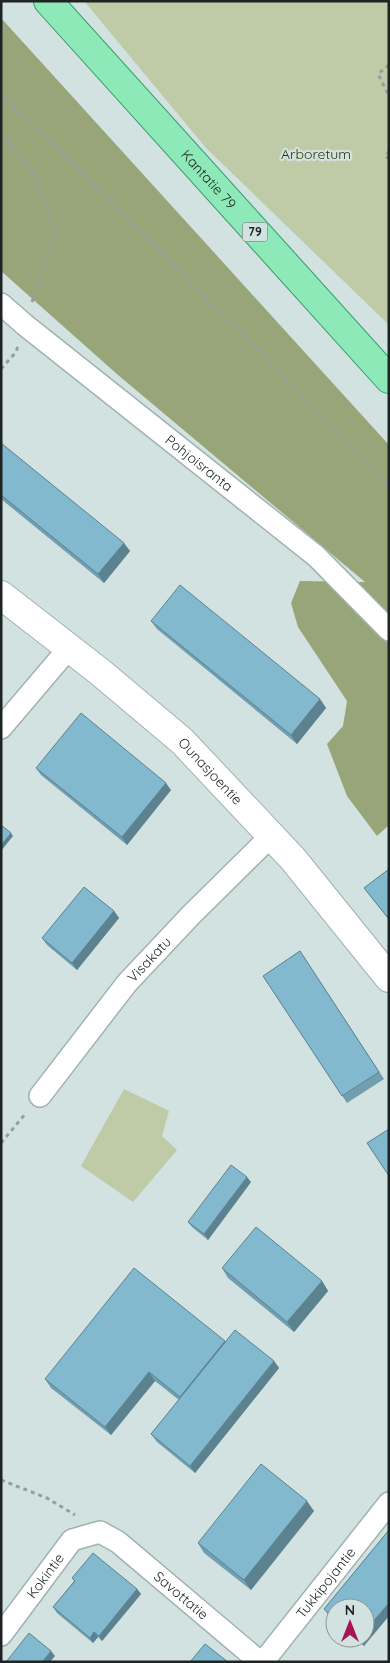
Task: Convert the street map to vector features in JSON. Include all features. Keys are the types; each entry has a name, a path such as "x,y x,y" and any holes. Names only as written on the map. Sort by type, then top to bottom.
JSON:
{"main road":[{"name":"Kantatie 79","path":"48,1 389,379"}],"street":[{"name":"Pohjoisranta","path":"1,304 24,325 316,556 389,630"},
{"name":"Ounasjoentie","path":"1,596 69,648 182,741 293,859 389,978"},
{"path":"1,728 69,648"},
{"name":"Visakatu","path":"40,1096 127,983 191,915 272,836"},
{"name":"Tukkipojantie","path":"261,1662 389,1503"},
{"name":"Kokintie","path":"1,1635 72,1540 100,1532"},
{"name":"Savottatie","path":"100,1532 118,1542 261,1662"}],"path":[{"path":"389,65 378,74 389,96"},
{"path":"1,95 75,165 389,484"},
{"path":"1,134 34,175 56,231 16,352 1,369"},
{"path":"389,151 385,156 389,158"},
{"path":"1,1143 40,1096"},
{"path":"1,1480 48,1498 100,1532"}],"green space":[{"name":"Arboretum","path":"84,1 389,1 389,325 206,148"},
{"path":"1,18 389,445 389,825 377,836 347,796 327,744 343,726 347,701 298,627 291,603 300,581 365,582 118,375 1,271"},
{"path":"124,1089 169,1111 162,1136 177,1150 133,1202 81,1166"}],"building":[{"path":"1,443 124,543 98,574 1,495"},
{"path":"180,585 320,699 291,735 151,621"},
{"path":"81,713 166,783 122,837 36,768"},
{"path":"1,825 11,833 1,845"},
{"path":"389,869 389,919 364,888"},
{"path":"84,887 114,911 72,963 42,938"},
{"path":"300,951 379,1072 342,1096 263,976"},
{"path":"389,1129 389,1176 367,1143"},
{"path":"231,1165 247,1177 204,1234 188,1222"},
{"path":"256,1227 322,1281 287,1322 222,1268"},
{"path":"134,1268 225,1341 180,1397 149,1372 105,1427 45,1379"},
{"path":"235,1330 274,1361 190,1466 151,1434"},
{"path":"261,1464 307,1501 244,1580 198,1543"},
{"path":"389,1530 389,1603 375,1619 375,1598 333,1598"},
{"path":"93,1553 137,1589 99,1636 94,1632 90,1638 53,1607 75,1581 72,1578"},
{"path":"29,1633 51,1651 42,1662 6,1662"},
{"path":"205,1644 228,1662 190,1662"}]}
